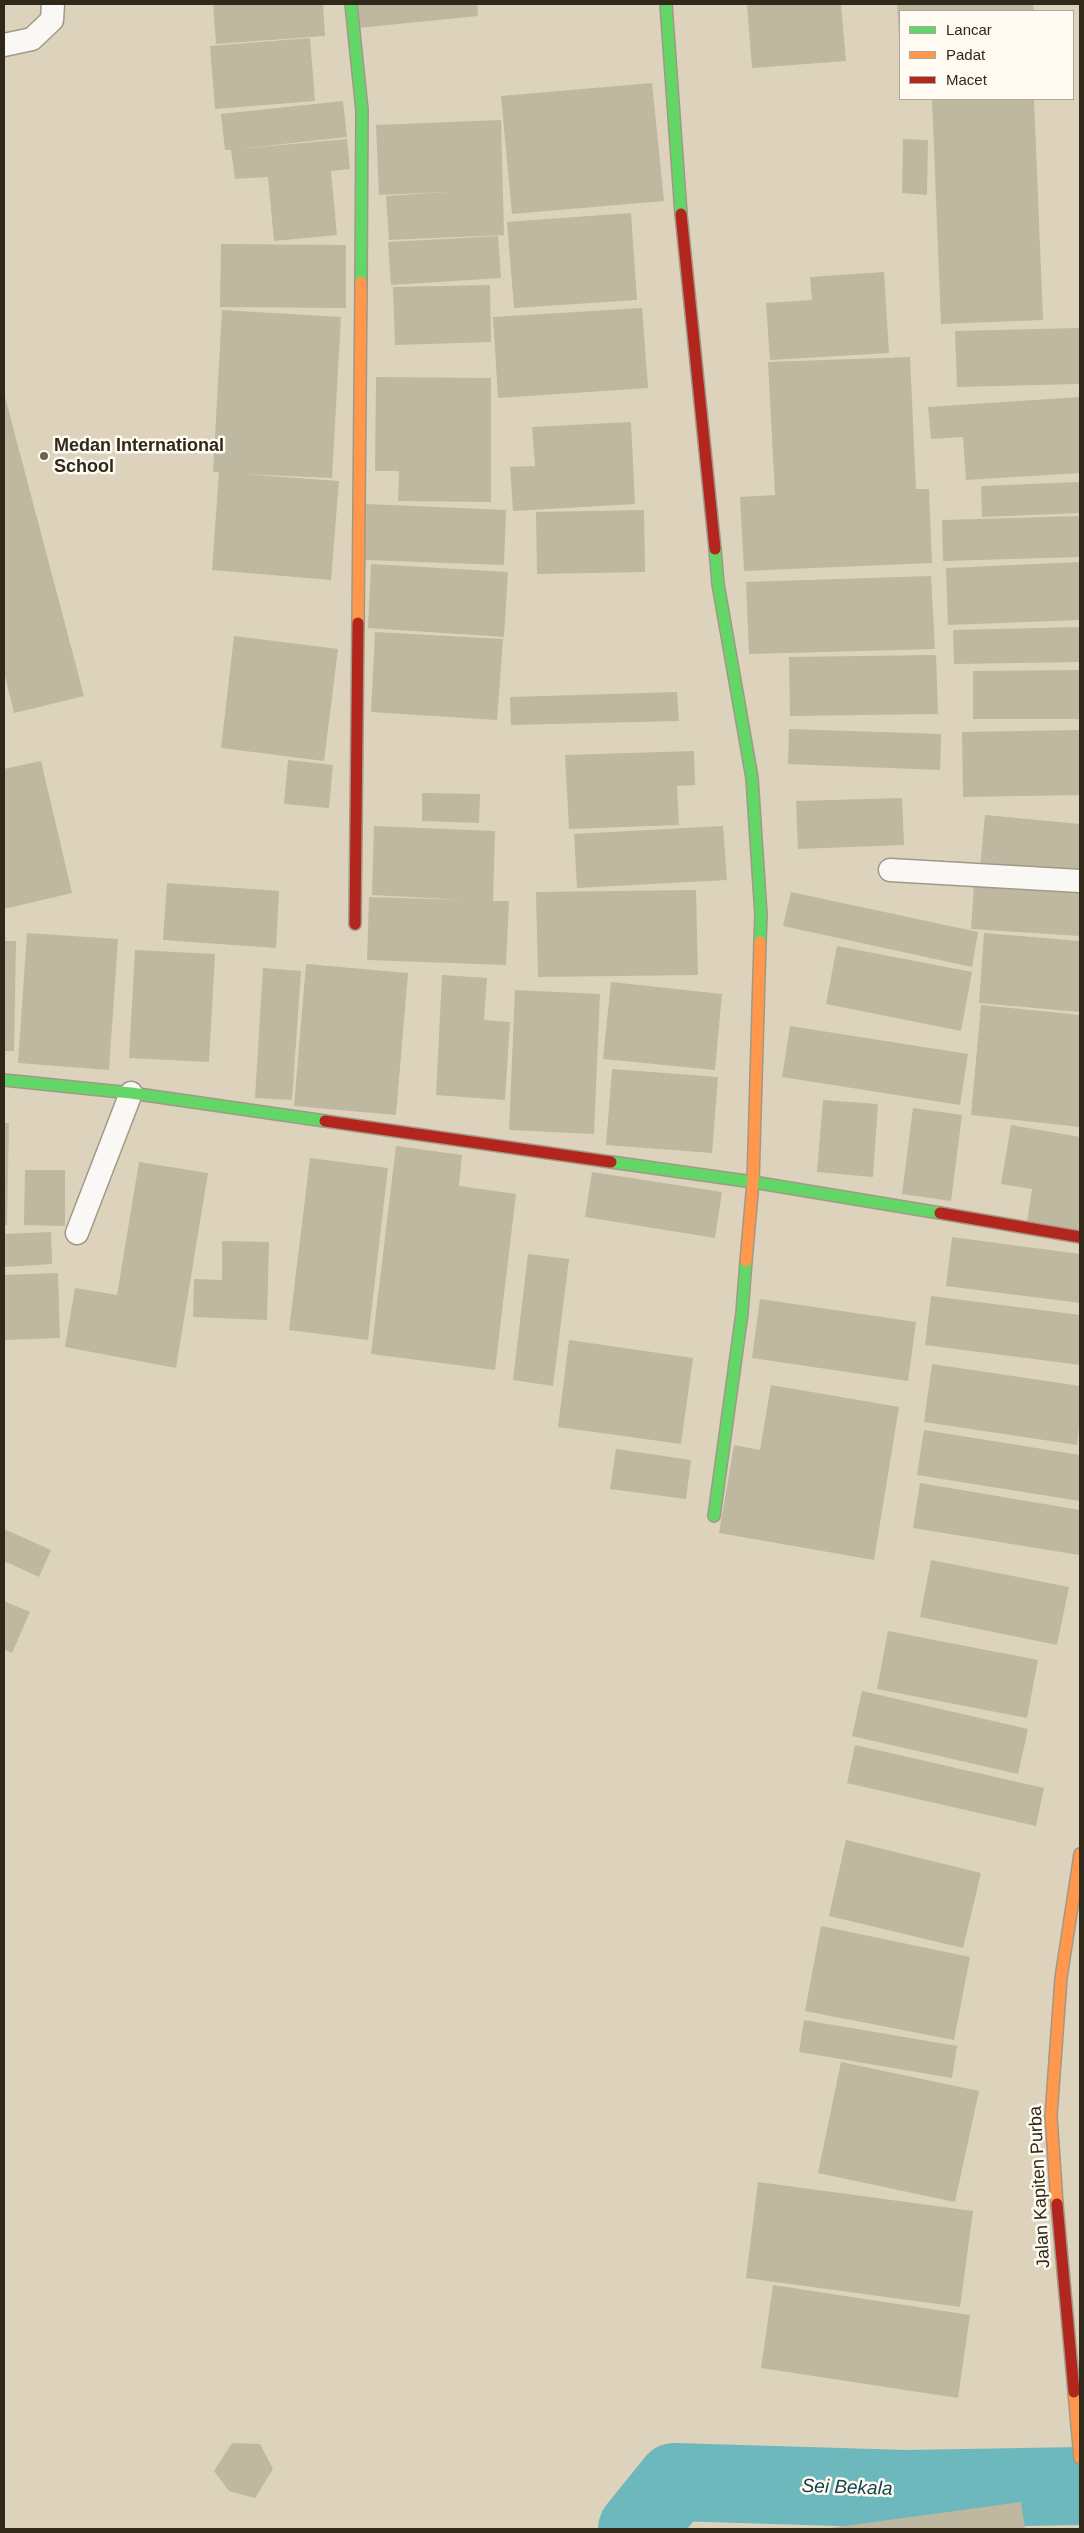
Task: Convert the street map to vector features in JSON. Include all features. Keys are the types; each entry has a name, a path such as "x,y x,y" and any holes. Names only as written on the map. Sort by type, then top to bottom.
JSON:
{"street":[{"path":"351,4 362,110 355,924"},
{"path":"666,4 674,158 717,574 752,788 761,915 753,1182 742,1313 714,1516"},
{"path":"4,1080 131,1093 753,1182 1080,1237"},
{"name":"Jalan Kapiten Purba","path":"1080,1854 1061,1978 1051,2116 1060,2247 1080,2458"}],"lane":[{"path":"4,45 32,39 52,20 53,4"},
{"path":"890,870 1080,881"},
{"path":"77,1233 131,1093"}],"building":[{"path":"213,4 323,4 325,36 216,44"},
{"path":"355,4 477,4 478,16 358,28"},
{"path":"747,4 841,4 846,61 752,68"},
{"path":"897,4 1033,4 1034,10 899,10 899,38"},
{"path":"310,38 315,101 215,109 210,46"},
{"path":"652,83 664,201 512,214 501,96"},
{"path":"932,100 1034,100 1043,320 941,324"},
{"path":"343,101 347,137 238,149 347,139 350,169 331,171 337,235 274,241 268,177 235,179 231,150 225,150 221,114"},
{"path":"501,120 504,235 389,240 386,196 448,192 379,195 376,125"},
{"path":"903,139 928,140 927,195 902,193"},
{"path":"631,213 637,300 514,308 507,222"},
{"path":"498,236 501,278 391,285 388,242"},
{"path":"221,244 346,245 346,308 220,307"},
{"path":"884,272 889,353 770,360 766,303 812,300 810,277"},
{"path":"490,285 491,342 395,345 393,287"},
{"path":"642,308 648,388 498,398 493,317"},
{"path":"222,310 341,317 332,478 241,474 339,481 331,580 212,570 219,472 213,472"},
{"path":"1080,328 1080,384 957,387 955,331"},
{"path":"910,357 916,489 929,489 932,563 744,571 740,497 775,495 768,362"},
{"path":"376,377 491,378 491,502 398,501 399,471 375,471"},
{"path":"4,393 84,696 14,713 4,672"},
{"path":"1080,397 1080,473 966,480 963,437 931,439 928,407"},
{"path":"631,422 635,504 513,511 510,467 535,466 532,427"},
{"path":"1080,482 1080,513 982,517 981,486"},
{"path":"366,504 506,510 504,565 364,560"},
{"path":"644,510 645,572 537,574 536,512"},
{"path":"1080,516 1080,557 943,561 942,520"},
{"path":"1080,562 1080,620 948,625 946,568"},
{"path":"371,564 508,572 504,637 368,628"},
{"path":"931,576 935,649 749,654 746,582"},
{"path":"1080,627 1080,662 954,664 953,630"},
{"path":"375,632 503,639 497,720 371,712"},
{"path":"234,636 338,649 324,761 221,748"},
{"path":"936,655 938,714 790,716 789,657"},
{"path":"1080,670 1080,719 973,719 973,671"},
{"path":"677,692 679,721 511,725 510,697"},
{"path":"789,729 941,734 940,770 788,764"},
{"path":"1080,730 1080,795 963,797 962,732"},
{"path":"694,751 695,785 677,786 679,825 569,829 565,755"},
{"path":"288,760 333,765 329,808 284,804"},
{"path":"41,761 72,893 4,909 4,769"},
{"path":"422,793 480,794 479,823 422,821"},
{"path":"902,798 904,845 798,849 796,801"},
{"path":"985,815 1080,824 1080,878 980,868"},
{"path":"374,826 495,831 493,901 509,901 506,965 367,960 369,897 465,900 372,895"},
{"path":"723,826 727,880 577,888 574,834"},
{"path":"167,883 279,891 276,948 163,940"},
{"path":"974,884 1080,891 1080,936 971,929"},
{"path":"696,890 698,975 538,977 536,892"},
{"path":"791,892 978,932 972,967 783,926"},
{"path":"27,933 118,939 109,1070 18,1063"},
{"path":"984,933 1080,941 1080,1012 979,1003"},
{"path":"4,941 16,941 14,1051 4,1051"},
{"path":"837,946 972,972 961,1031 826,1004"},
{"path":"135,950 215,954 209,1062 129,1058"},
{"path":"306,964 408,973 396,1115 294,1106"},
{"path":"263,968 301,971 292,1100 255,1098"},
{"path":"442,975 487,978 484,1020 510,1022 505,1100 436,1095"},
{"path":"611,982 722,994 715,1070 603,1059"},
{"path":"515,990 600,994 594,1134 509,1130"},
{"path":"981,1005 1080,1015 1080,1127 971,1115"},
{"path":"790,1026 968,1054 960,1105 782,1077"},
{"path":"612,1069 718,1077 712,1153 606,1145"},
{"path":"823,1100 878,1104 873,1177 817,1172"},
{"path":"913,1108 962,1115 951,1201 902,1194"},
{"path":"4,1123 9,1123 7,1225 4,1225"},
{"path":"1011,1125 1080,1137 1080,1230 1027,1221 1032,1189 1001,1184"},
{"path":"396,1146 462,1155 459,1186 516,1194 495,1370 371,1354"},
{"path":"310,1158 388,1168 368,1340 289,1330"},
{"path":"139,1162 208,1173 176,1368 65,1347 75,1288 117,1295"},
{"path":"25,1170 65,1170 65,1226 24,1225"},
{"path":"592,1172 722,1192 715,1238 585,1217"},
{"path":"51,1232 52,1264 4,1267 4,1234"},
{"path":"952,1237 1080,1254 1080,1303 946,1286"},
{"path":"222,1241 269,1242 267,1320 193,1317 194,1279 222,1280"},
{"path":"528,1254 569,1259 553,1386 513,1380"},
{"path":"58,1273 60,1338 4,1340 4,1275"},
{"path":"931,1296 1080,1315 1080,1365 925,1345"},
{"path":"760,1299 916,1322 908,1381 752,1358"},
{"path":"569,1340 693,1358 681,1444 558,1427"},
{"path":"932,1364 1080,1386 1080,1418 1077,1445 924,1422"},
{"path":"771,1385 899,1407 874,1560 719,1533 734,1445 760,1450"},
{"path":"924,1430 1080,1455 1080,1501 917,1475"},
{"path":"616,1449 691,1460 686,1499 610,1489"},
{"path":"920,1483 1080,1510 1079,1555 913,1528"},
{"path":"4,1529 51,1550 39,1577 4,1561"},
{"path":"931,1560 1069,1587 1057,1645 920,1617"},
{"path":"4,1601 30,1612 12,1653 4,1649"},
{"path":"888,1631 1038,1660 1027,1718 877,1689"},
{"path":"862,1691 1028,1729 1018,1774 852,1736"},
{"path":"855,1745 1044,1788 1036,1826 847,1783"},
{"path":"846,1840 981,1873 963,1948 829,1916"},
{"path":"821,1926 970,1957 954,2040 805,2011"},
{"path":"804,2020 957,2046 952,2078 799,2052"},
{"path":"841,2062 979,2091 955,2202 818,2173"},
{"path":"758,2182 973,2211 960,2307 746,2278"},
{"path":"773,2285 970,2315 958,2398 761,2368"},
{"path":"232,2443 260,2444 273,2469 255,2498 229,2491 214,2471"},
{"path":"1021,2502 1025,2529 830,2529 830,2528"}],"waterway":[{"name":"Sei Bekala","path":"637,2529 675,2482 906,2489 1080,2486"}],"traffic: fast":[{"path":"351,4 362,110 361,282"},
{"path":"666,4 681,214"},
{"path":"715,549 718,584 752,778 761,915 760,942"},
{"path":"4,1080 131,1093 325,1121"},
{"path":"611,1162 753,1182 940,1213"},
{"path":"714,1516 742,1313 746,1261"}],"traffic: slow":[{"path":"358,623 361,282"},
{"path":"746,1261 753,1182 760,942"},
{"path":"1057,2204 1051,2116 1061,1978 1080,1854"},
{"path":"1074,2392 1080,2458"}],"traffic: jam":[{"path":"681,214 715,549"},
{"path":"355,924 358,623"},
{"path":"325,1121 611,1162"},
{"path":"940,1213 1080,1237"},
{"path":"1057,2204 1074,2392"}],"place":[{"name":"Medan International School","path":"44,456"}]}
